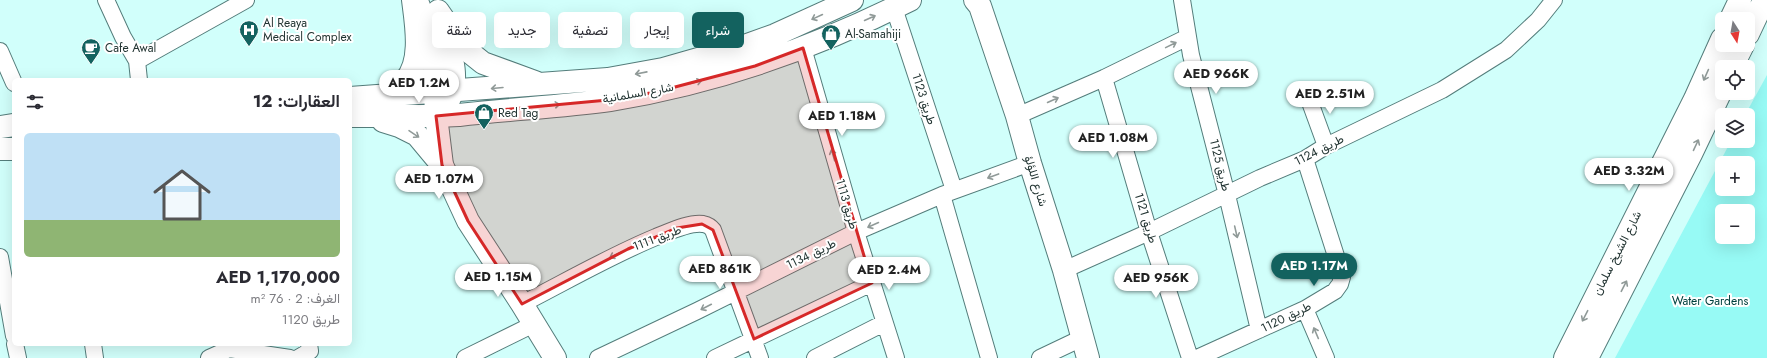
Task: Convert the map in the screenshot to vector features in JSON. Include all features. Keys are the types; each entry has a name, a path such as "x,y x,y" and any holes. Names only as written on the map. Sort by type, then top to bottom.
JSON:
{"main road":[{"path":"384,96 404,81 413,68 417,54 413,0"},
{"path":"417,0 430,35 434,58 445,92"},
{"name":"شارع السلمانية","path":"352,98 544,85 608,79 671,67 747,45 775,35 852,0"},
{"path":"1734,12 1740,0"},
{"path":"1755,19 1764,0"},
{"name":"شارع اللؤلؤ","path":"979,2 1017,116 1030,163 1064,270 1085,348"},
{"name":"شارع السلمانية","path":"352,116 436,116 608,100 656,92 755,66 803,48 902,4"},
{"path":"435,6 451,57 454,77 445,92 436,116 442,165"},
{"path":"435,6 463,47 483,63 544,85"},
{"name":"شارع الشيخ سلمان","path":"1565,358 1696,99 1716,52"},
{"name":"شارع الشيخ سلمان","path":"1587,358 1692,154 1717,100"},
{"path":"352,116 383,121 399,126 417,136 442,165 468,221 555,358"},
{"path":"0,127 12,125"},
{"path":"0,150 12,149"}],"street":[{"path":"106,0 123,37 137,61 139,78"},
{"path":"137,61 246,0"},
{"name":"طريق 1125","path":"1182,0 1188,37 1259,330"},
{"name":"طريق 1124","path":"1064,270 1149,232 1260,178 1305,159 1326,146 1431,96 1460,80 1506,50 1538,20 1554,0"},
{"name":"طريق 1123","path":"902,4 989,358"},
{"path":"1017,116 1104,78 1188,37"},
{"name":"طريق 1113","path":"803,48 856,232 896,358"},
{"path":"0,51 12,78"},
{"name":"طريق 1121","path":"1104,78 1149,232 1190,358"},
{"path":"1307,94 1326,146"},
{"name":"طريق 1120","path":"1197,358 1306,309 1335,291 1340,284 1342,277 1305,159"},
{"name":"طريق 1134","path":"598,358 736,292 856,232 948,193 1030,163"},
{"name":"طريق 1111","path":"522,304 569,278 622,252 677,228 702,224 709,225 713,230 760,358"},
{"path":"0,257 6,277 12,321"},
{"path":"715,358 872,283"},
{"path":"1306,309 1326,358"},
{"path":"815,358 884,323"},
{"path":"465,358 534,324"},
{"path":"16,346 18,358"},
{"path":"92,346 95,358"},
{"path":"209,358 228,346 290,358"},
{"path":"1040,358 1085,348"}],"highlighted area":[{"path":"803,48 872,283 754,339 713,230 702,224 677,228 628,249 522,304 468,221 442,165 436,116 608,100 656,92 755,66"}],"green space":[{"name":"Water Gardens","path":"1767,75 1767,358 1615,358 1715,171 1715,196 1755,196 1755,156 1723,156 1727,148 1755,148 1755,108 1749,108 1753,100 1755,100 1755,97"}],"place":[{"name":"Al Reaya Medical Complex","path":"249,47"},
{"name":"Al-Samahiji","path":"831,51"},
{"name":"Cafe Awal","path":"91,65"},
{"name":"Red Tag","path":"484,130"}]}
